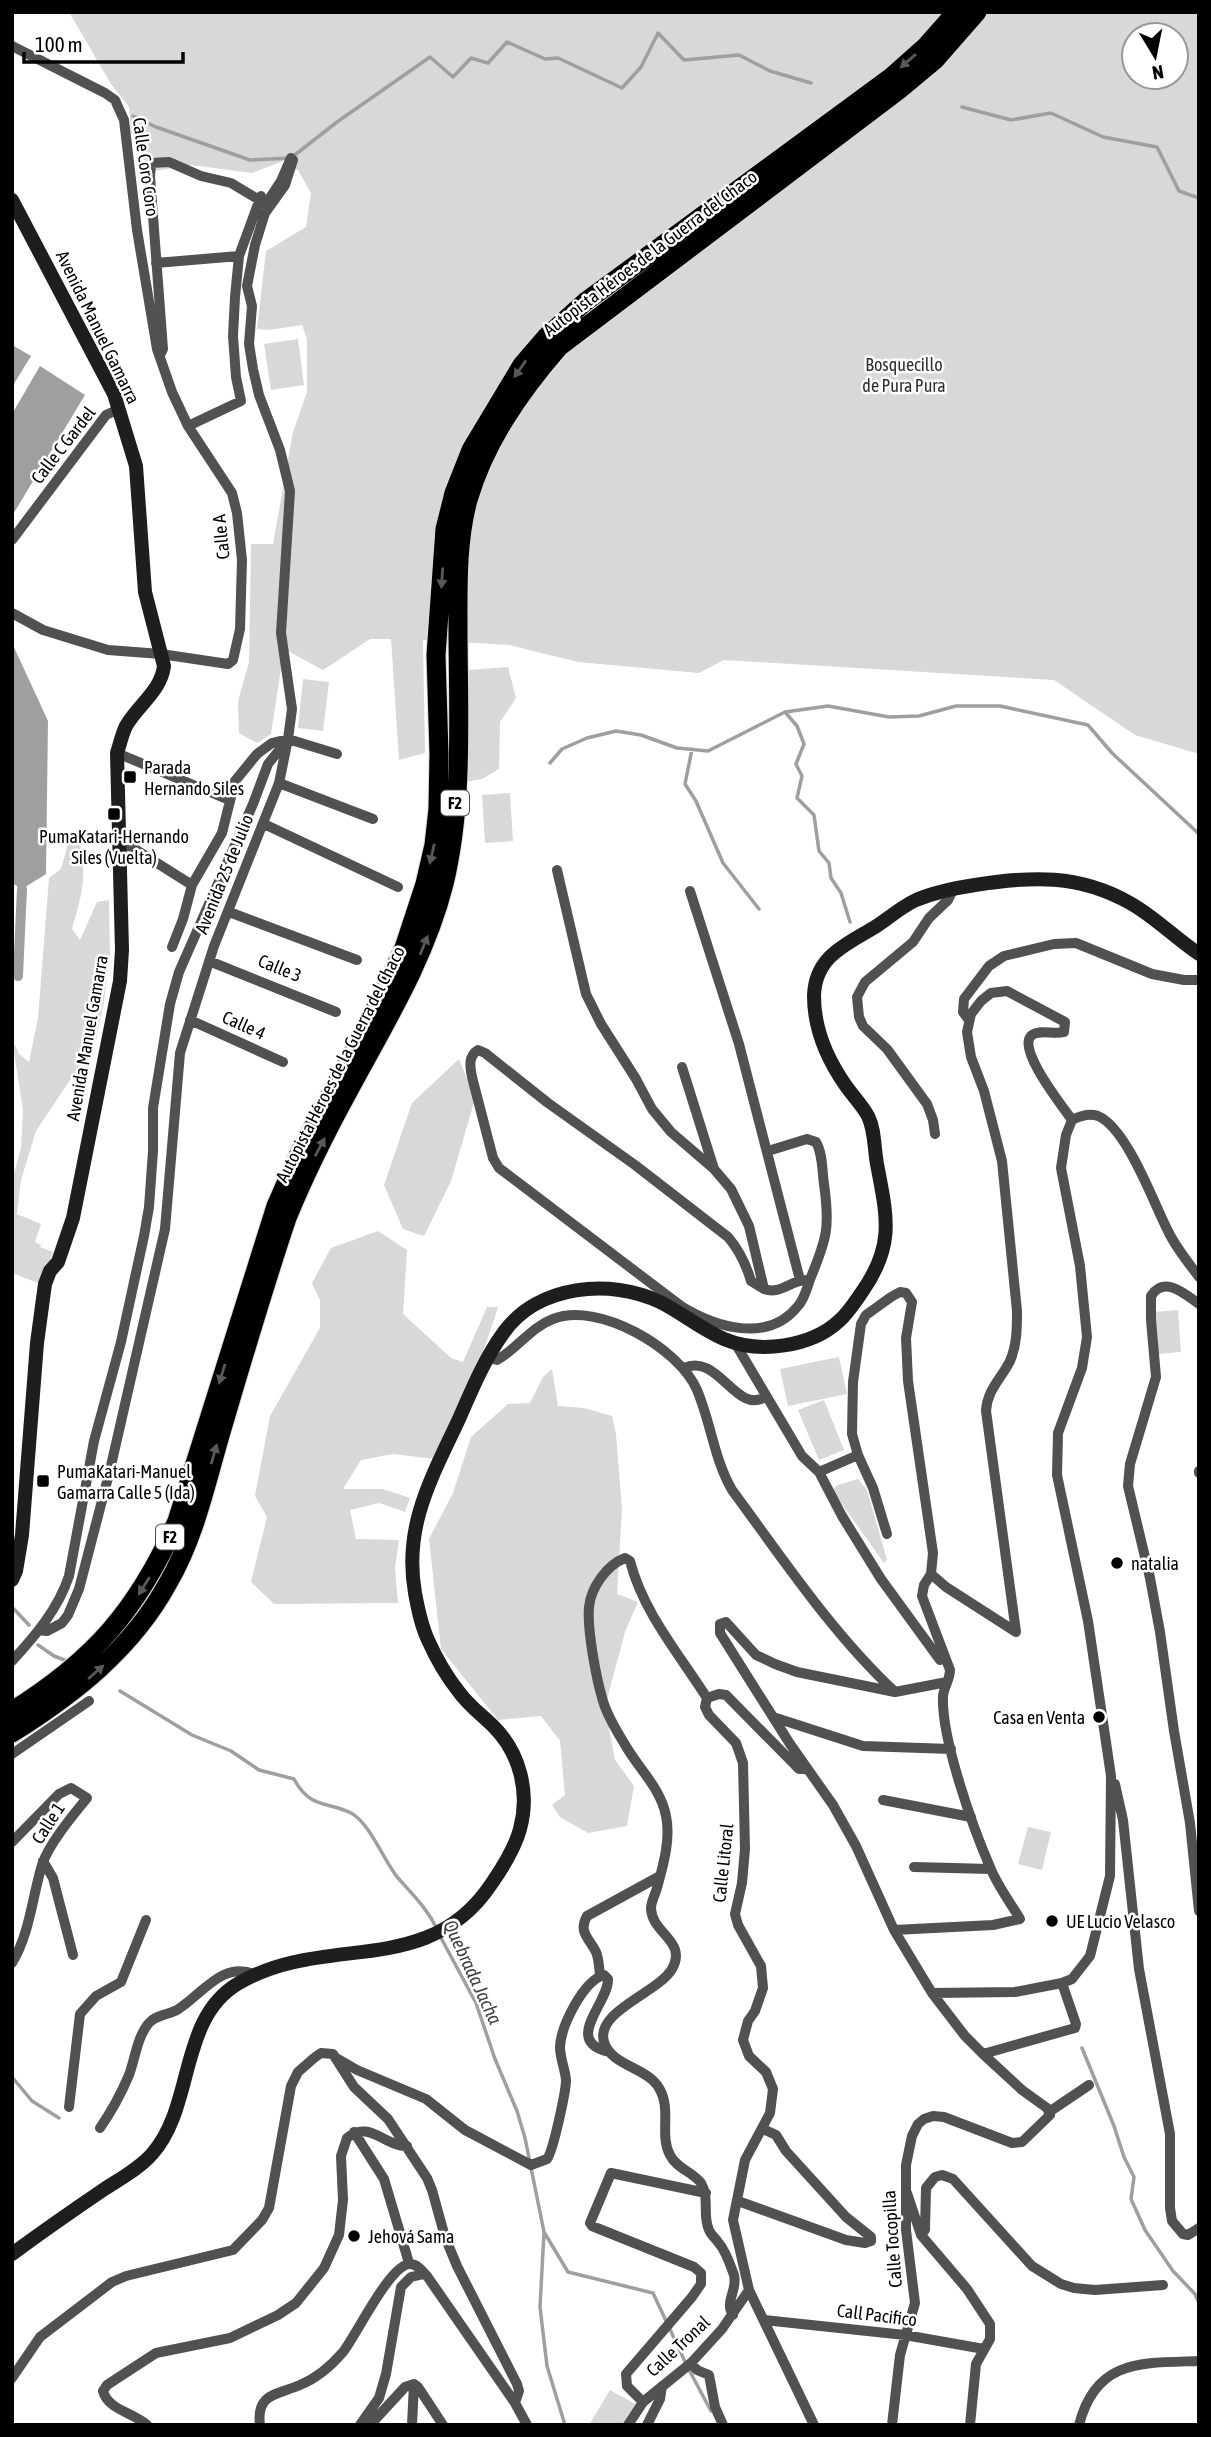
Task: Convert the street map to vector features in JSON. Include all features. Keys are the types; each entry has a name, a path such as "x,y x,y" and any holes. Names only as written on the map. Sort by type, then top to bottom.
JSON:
{"highway":[{"name":"Autopista Héroes de la Guerra del Chaco","path":"12,1711 59,1679 97,1646 121,1620 161,1557 177,1521 276,1206 298,1156 369,1022 410,934 434,845 438,809 436,654 445,529 454,493 471,450 522,365 576,310 890,78 926,46 956,12"},
{"name":"Autopista Héroes de la Guerra del Chaco","path":"13,1733 66,1698 114,1656 168,1584 194,1526 287,1218 305,1174 402,992 426,941 444,883 454,829 460,538 469,499 485,457 506,416 533,376 559,347 899,90 935,60 977,12"}],"street":[{"name":"Calle Coro Coro","path":"12,46 115,100 124,120 137,230 160,355"},
{"path":"188,426 241,401 233,336 239,256 263,202 281,181 291,158 285,185 265,213 247,286 252,306 249,344 253,369 259,395 280,450 290,491 281,633 292,709 288,739"},
{"path":"160,355 163,349 151,163 169,162 201,176 231,183 263,202"},
{"name":"Avenida Manuel Gamarra","path":"12,200 114,394 119,409 136,466 145,592 164,666 162,677 154,691 126,727 117,753 122,950 120,981 73,1218 58,1262 50,1271 45,1284 37,1343 22,1535 15,1555 12,1580"},
{"path":"156,263 239,256"},
{"name":"Calle A","path":"160,355 172,392 188,426 232,493 242,560 240,629 233,660 228,664 162,654"},
{"name":"Calle C Gardel","path":"12,540 106,415 119,409"},
{"path":"14,615 43,630 95,647 162,654"},
{"path":"172,947 192,885 222,834 235,781 260,750 272,743 288,739 305,742 337,754"},
{"name":"Avenida 25 de Julio","path":"39,1630 47,1631 62,1623 79,1589 110,1470 164,1229 180,1053 209,961 279,783 288,739"},
{"name":"Avenida 25 de Julio","path":"12,1661 39,1630 59,1600 69,1576 94,1441 121,1342 144,1236 152,1163 153,1108 170,1004 176,983 268,764 288,739"},
{"path":"117,753 229,800"},
{"path":"279,783 373,819"},
{"path":"264,824 398,887"},
{"path":"120,847 130,846 192,885"},
{"path":"557,870 586,994 652,1109 671,1132 714,1168 731,1189 744,1215 764,1289"},
{"path":"12,2254 151,2155 174,2114 194,2046 212,2008 237,1984 281,1965 405,1946 442,1931 459,1922 486,1892 505,1863 520,1830 524,1785 512,1752 497,1730 460,1693 429,1642 421,1622 411,1564 417,1512 479,1374 505,1330 525,1310 551,1296 590,1289 638,1294 658,1301 699,1326 751,1347 789,1343 822,1333 842,1317 872,1277 880,1262 886,1236 886,1216 872,1127 863,1108 827,1056 819,1035 814,999 815,984 825,960 840,947 915,901 954,888 1013,879 1050,878 1081,884 1124,899 1199,954"},
{"path":"935,1134 927,1104 887,1049 863,1026 857,997 865,982 914,942 929,918 948,900 954,888"},
{"path":"690,891 739,1044 805,1280"},
{"path":"229,912 357,960"},
{"path":"968,1020 964,1012 964,999 989,966 1004,956 1054,944 1076,943 1162,977 1199,980"},
{"name":"Calle 3","path":"209,961 336,1012"},
{"path":"931,1574 946,1587 1016,1632 986,1411 988,1395 1013,1354 1017,1335 1017,1311 1002,1161 984,1091 971,1057 967,1032 968,1020 981,1001 991,993 999,991 1014,994 1063,1020 1066,1027 1064,1032 1044,1032 1029,1037 1028,1051 1072,1119"},
{"name":"Calle 4","path":"190,1020 283,1062"},
{"path":"768,1151 807,1139 812,1139 819,1145 829,1215 825,1239 805,1280 803,1298 781,1321 768,1327 739,1328 722,1325 695,1315 681,1306 499,1167 493,1158 472,1077 470,1066 474,1053 478,1050 496,1061 728,1237 747,1265 751,1281 776,1292 805,1280"},
{"path":"681,1066 714,1168"},
{"path":"932,1993 1003,1993 1062,1983 1078,1974 1090,1956 1110,1876 1111,1776 1088,1621 1057,1475 1058,1433 1082,1367 1087,1338 1080,1266 1061,1168 1066,1135 1072,1119 1097,1115 1112,1127 1141,1170 1169,1233 1199,1277"},
{"path":"1199,1304 1177,1288 1169,1286 1158,1289 1151,1296 1156,1377 1128,1476 1160,1632 1190,1823 1199,1911"},
{"path":"887,1534 852,1434 853,1382 861,1324 866,1315 900,1292 910,1296 912,1312 906,1338 908,1381 933,1553 931,1574 923,1585 922,1596 934,1633 948,1661 949,1680 943,1697 951,1749 990,1869 1020,1919 993,1925 894,1930"},
{"path":"489,1358 497,1360 530,1333 554,1318 582,1314 606,1319 639,1334 684,1368 696,1388 709,1422 722,1472 732,1490 821,1610 895,1692"},
{"path":"842,1317 861,1324"},
{"path":"736,1343 765,1397 802,1456 819,1472 842,1516 881,1579 936,1651 949,1680"},
{"path":"684,1368 692,1365 709,1369 748,1399 756,1401 765,1397"},
{"path":"819,1472 858,1455"},
{"path":"609,2052 603,2033 608,2020 660,1982 674,1963 676,1947 652,1914 651,1905 660,1876 667,1837 667,1817 661,1798 624,1744 603,1702 590,1635 589,1606 594,1590 613,1563 625,1558 630,1561 636,1585 648,1607 707,1698 719,1693 726,1695 799,1769 807,1769"},
{"path":"949,1680 895,1692 850,1684 775,1664 756,1655 726,1622 720,1624 720,1633 833,1805 856,1846 894,1930 932,1993 965,2036 1049,2112 1089,2085"},
{"name":"Calle Litoral","path":"707,1698 705,1707 709,1715 736,1743 743,1763 745,1849 742,1883 735,1914 738,1925 761,1966 763,1979 762,1995 748,2021 743,2040 749,2056 766,2072 774,2089 772,2105 763,2129 745,2160 733,2220 749,2290 814,2425"},
{"path":"12,1754 89,1701"},
{"path":"773,1717 863,1745 951,1749"},
{"path":"1111,1776 1117,1788 1123,1819 1139,1969 1170,2134 1172,2221 1183,2234 1188,2235 1199,2228"},
{"name":"Calle 1","path":"12,1842 58,1794 71,1788 87,1798 64,1827 43,1861 25,1936 12,1963"},
{"path":"883,1800 971,1817"},
{"path":"43,1861 53,1878 73,1955"},
{"path":"914,1867 990,1869"},
{"path":"600,1975 597,1955 583,1932 582,1925 587,1916 660,1876"},
{"path":"69,2107 80,2014 96,1996 121,1982 146,1920"},
{"path":"100,2128 110,2115 151,2021 178,2009 225,1974 242,1971 256,1975"},
{"path":"600,1975 608,1979 607,1992 591,2016 588,2031 591,2042 644,2073 659,2088 664,2102 666,2141 670,2157 700,2182 706,2193 709,2230 722,2248 734,2277 736,2285 729,2304 733,2315"},
{"path":"12,2378 40,2337 112,2282 126,2276 233,2250 248,2238 269,2208 295,2077 321,2053 333,2054 357,2070 426,2099 466,2130 526,2164 537,2164 550,2157 566,2080 561,2057 561,2036 586,1988 600,1975"},
{"path":"983,2054 1075,2028 1062,1983"},
{"path":"338,2059 354,2087 388,2119 432,2190 445,2237 457,2266 510,2367 519,2392 515,2403"},
{"name":"Calle Tocopilla","path":"892,2425 900,2355 915,2303 906,2230 905,2192 906,2165 912,2136 918,2124 933,2116 944,2117 1018,2143 1049,2118 1049,2112"},
{"path":"738,2202 846,2240 865,2243 872,2241 871,2237 846,2217 786,2151 776,2135 763,2129"},
{"path":"147,2425 132,2413 109,2403 103,2391 107,2385 156,2353 230,2338 278,2315 296,2303 324,2268 339,2235 343,2200 341,2156 347,2138 360,2130 407,2146"},
{"path":"354,2132 384,2179 409,2263"},
{"path":"643,2402 627,2386 629,2369 700,2287 702,2277 694,2267 590,2223 611,2173 706,2193"},
{"path":"921,2235 925,2230 926,2188 934,2177 946,2175 953,2179 1032,2266 1061,2284 1095,2290 1163,2286"},
{"path":"905,2192 912,2202 921,2235 986,2315 991,2335 976,2364 970,2425"},
{"path":"260,2425 259,2409 262,2403 276,2393 300,2385 327,2368 343,2352 387,2283 400,2267 409,2263 416,2265 424,2274 515,2403 527,2425"},
{"path":"360,2425 379,2398 386,2374 401,2287 411,2277 424,2274"},
{"name":"Calle Tronal","path":"628,2425 643,2402 691,2363 733,2315 749,2290"},
{"name":"Call Pacifico","path":"764,2320 905,2335 984,2349"},
{"path":"1079,2425 1090,2394 1100,2381 1118,2371 1164,2362 1199,2361"},
{"path":"691,2363 697,2370 709,2375 715,2407 723,2425"},
{"path":"370,2425 405,2387 414,2384"},
{"path":"412,2425 414,2384"},
{"path":"414,2384 443,2425"},
{"path":"647,2425 660,2399 662,2386"}],"green space":[{"name":"Bosquecillo de Pura Pura","path":"69,12 1199,12 1199,754 1135,735 1054,680 724,660 699,673 578,662 509,645 423,640 425,753 399,760 391,639 370,639 323,670 284,649 271,734 257,743 239,733 238,701 249,662 251,544 273,544 293,432 307,392 307,339 302,325 257,329 266,251 306,227 311,193 298,170 290,168 291,158 252,173 191,165 149,172 131,132 129,107 111,84"},
{"path":"298,339 304,385 271,390 264,344"},
{"path":"508,667 516,698 500,722 499,769 482,779 466,782 467,670"},
{"path":"303,679 329,682 323,731 298,728"},
{"path":"510,793 513,841 485,843 482,795"},
{"path":"70,836 79,839 83,864 81,894 72,929 80,940 97,902 109,900 110,954 96,1041 36,1131 21,1180 17,1214 41,1224 35,1242 53,1252 41,1284 12,1273 12,1181 21,1148 23,1110 12,1039 19,1054 29,1062 38,1018 49,878 61,869"},
{"path":"459,1059 475,1099 451,1181 424,1236 403,1229 384,1185 412,1103"},
{"path":"378,1231 407,1250 403,1314 451,1358 463,1362 487,1307 498,1307 477,1371 434,1459 393,1454 361,1460 343,1489 383,1489 410,1498 405,1512 379,1503 350,1510 356,1539 399,1540 395,1568 398,1603 274,1604 251,1582 267,1517 255,1496 270,1416 320,1328 320,1300 312,1283 331,1248"},
{"path":"1178,1310 1181,1352 1157,1354 1154,1312"},
{"path":"839,1357 847,1394 788,1406 780,1369"},
{"path":"552,1369 558,1406 584,1408 612,1416 622,1509 617,1594 638,1602 625,1632 605,1707 615,1760 634,1786 627,1826 588,1833 560,1817 552,1805 565,1795 560,1741 541,1716 498,1720 441,1649 429,1539 453,1493 471,1437 508,1404 530,1403 543,1377"},
{"path":"824,1400 844,1450 819,1460 798,1410"},
{"path":"858,1479 867,1490 887,1560 884,1563 832,1490 838,1485"},
{"path":"1028,1827 1051,1832 1042,1870 1018,1864"},
{"path":"610,2390 635,2404 622,2425 589,2425"}],"shaded area":[{"path":"12,345 31,356 12,387"},
{"path":"40,366 85,395 12,516 12,414"},
{"path":"12,643 48,721 46,874 22,889 12,883"}],"waterway":[{"path":"133,116 156,127 250,160 291,158 430,57 453,77 471,58 488,63 507,42 545,59 558,58 622,88 641,67 658,33 684,60 739,55 770,71 811,83"},
{"path":"962,107 1011,120 1051,113 1103,137 1157,147 1179,191 1199,198"},
{"path":"550,763 562,749 587,738 616,731 641,735 677,748 708,751 785,712 828,706 889,717 919,716 956,706 1000,706 1088,725 1112,753 1199,834"},
{"path":"785,712 797,726 804,744 796,764 802,776 797,798 814,815 819,851 829,863 831,878 841,893 850,922"},
{"path":"692,749 685,784 696,801 723,863 759,909"},
{"path":"18,976 22,889"},
{"name":"Quebrada Jacha","path":"12,1607 29,1625"},
{"name":"Quebrada Jacha","path":"38,1645 67,1661"},
{"name":"Quebrada Jacha","path":"120,1691 192,1735 231,1751 259,1770 294,1779 300,1789 313,1800 342,1809 358,1818 393,1871 424,1908 437,1929"},
{"name":"Quebrada Jacha","path":"440,1936 476,2003 525,2138 544,2232 540,2307 547,2366 565,2425"},
{"path":"1082,2048 1134,2177 1131,2199 1145,2230 1173,2271 1195,2294 1199,2303"},
{"path":"12,2077 32,2101 59,2118"},
{"path":"544,2232 568,2272 653,2293 711,2411"}],"place":[{"name":"Parada Hernando Siles","path":"130,777"},
{"name":"PumaKatari-Hernando Siles (Vuelta)","path":"114,814"},
{"name":"PumaKatari-Manuel Gamarra Calle 5 (Ida)","path":"43,1481"},
{"name":"natalia","path":"1117,1563"},
{"name":"Casa en Venta","path":"1099,1717"},
{"name":"UE Lucio Velasco","path":"1052,1921"},
{"name":"Jehová Sama","path":"354,2236"}]}
